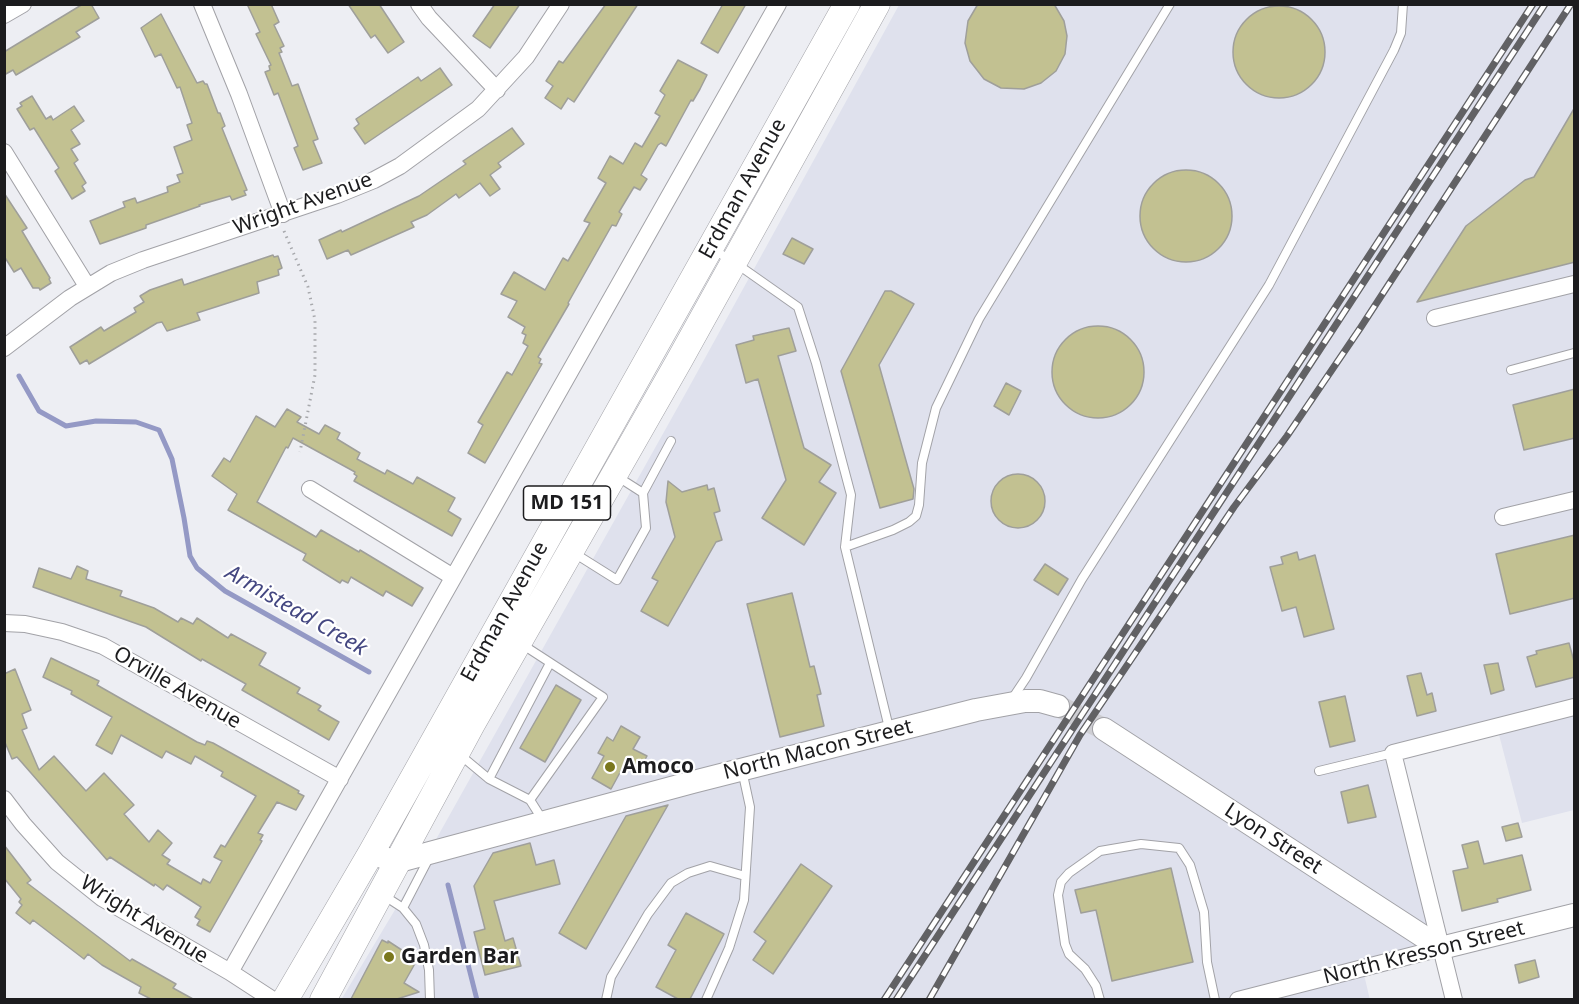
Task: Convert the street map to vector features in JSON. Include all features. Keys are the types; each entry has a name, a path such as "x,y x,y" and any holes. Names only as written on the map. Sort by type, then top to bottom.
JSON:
{"main road":[{"name":"Erdman Avenue","path":"285,999 371,853 847,4"},
{"name":"Erdman Avenue","path":"323,999 457,752 877,4"}],"street":[{"path":"4,15 22,4"},
{"path":"202,4 239,94 280,214"},
{"path":"419,4 429,18 497,90"},
{"name":"Wright Avenue","path":"4,348 87,286 111,273 365,184 400,166 462,122 497,90 526,57 561,4"},
{"path":"230,972 778,4"},
{"path":"4,152 87,286"},
{"path":"1435,318 1575,284"},
{"path":"310,489 453,577"},
{"path":"1503,517 1575,500"},
{"name":"Orville Avenue","path":"4,623 25,624 62,632 103,646 340,779"},
{"name":"North Macon Street","path":"396,862 742,770 1009,703 1040,701 1058,706"},
{"path":"1454,999 1393,753 1575,707"},
{"name":"Lyon Street","path":"1104,729 1441,948"},
{"name":"Wright Avenue","path":"4,799 57,862 102,898 273,999"},
{"path":"371,853 396,862"},
{"name":"North Kresson Street","path":"1238,999 1575,915"}],"lane":[{"path":"845,547 892,530 916,516 922,463 936,408 979,319 1170,4"},
{"path":"1009,703 1026,678 1082,579 1269,285 1394,50 1401,33 1403,4"},
{"path":"710,248 798,307 816,363 851,495 845,547 890,732"},
{"path":"1511,370 1575,353"},
{"path":"571,551 617,580 646,528 643,493 671,441"},
{"path":"614,474 643,493"},
{"path":"519,642 603,697 530,800"},
{"path":"489,779 550,663"},
{"path":"457,752 489,779 530,800 544,822"},
{"path":"1319,771 1393,753"},
{"path":"706,999 732,939 744,900 750,807 742,770"},
{"path":"1100,999 1096,986 1085,969 1069,954 1065,944 1058,895 1061,882 1069,873 1100,851 1141,844 1179,848 1190,865 1204,912 1207,962 1215,999"},
{"path":"403,908 432,853"},
{"path":"606,999 611,977 648,914 671,883 688,873 710,866 745,876"},
{"path":"380,893 403,908 416,924 424,945 429,970 430,999"}],"path":[{"path":"280,214 308,287 315,320 315,375 300,452"}],"shaded area":[{"path":"899,5 1574,5 1574,810 1522,823 1497,727 1394,754 1444,946 1362,966 1370,1000 341,1000 420,868 688,389"}],"building":[{"path":"83,4 91,4 99,18 76,32 80,37 16,75 13,70 4,75 4,52"},
{"path":"247,4 271,4 279,22 274,25 284,46 280,48 282,52 279,53 292,86 298,84 318,139 313,141 322,163 303,170 294,148 298,146 278,93 274,95 265,72 270,70 271,65 256,34 260,32"},
{"path":"348,4 379,4 404,42 388,53 375,35 371,38"},
{"path":"495,4 520,4 490,48 473,36"},
{"path":"606,4 638,4 574,102 568,98 561,109 545,98 553,86 546,81 559,61 563,63"},
{"path":"723,4 746,4 718,53 701,43"},
{"path":"978,4 1054,4 1064,21 1067,36 1065,54 1056,71 1041,83 1024,89 1001,88 984,79 970,61 965,43 968,21"},
{"path":"1279,6 1297,10 1312,19 1321,34 1325,52 1321,70 1312,85 1297,94 1279,98 1261,94 1246,85 1237,70 1233,52 1237,34 1246,19 1261,10"},
{"path":"161,14 197,83 203,81 207,84 225,126 222,128 247,190 244,191 246,195 232,200 230,196 199,205 146,225 146,228 100,244 90,221 125,207 123,202 135,198 137,203 168,192 167,187 180,182 177,175 183,173 174,147 192,140 187,125 192,123 180,87 177,88 161,54 155,57 141,28"},
{"path":"678,60 707,75 666,146 661,143 658,145 641,175 647,179 640,190 634,187 619,212 622,214 616,226 612,225 538,357 541,359 539,363 542,364 485,463 468,453 483,425 478,422 507,372 512,375 528,346 523,343 526,335 522,333 525,327 508,317 517,301 501,294 514,272 545,290 563,258 568,261 590,223 584,221 606,183 598,178 610,156 623,164 635,143 642,147 660,116 655,113 665,95 660,91"},
{"path":"440,68 452,85 365,144 354,128 359,124 356,119 418,77 421,81"},
{"path":"32,96 46,119 51,116 53,120 74,106 84,121 71,130 80,144 71,149 78,160 74,163 86,183 82,186 85,191 72,199 55,171 59,168 34,128 30,130 17,109 22,106 20,103"},
{"path":"1575,107 1575,262 1417,302 1466,226 1525,180 1534,177"},
{"path":"512,128 524,144 498,163 501,167 490,175 500,189 490,196 480,183 459,198 456,194 427,215 411,222 414,227 351,255 348,250 327,259 319,240 341,230 342,232 419,196 466,164 463,161"},
{"path":"1186,170 1203,174 1218,184 1228,199 1232,216 1228,233 1218,248 1203,258 1186,262 1169,258 1154,248 1144,233 1140,216 1144,199 1154,184 1169,174"},
{"path":"4,193 27,228 22,231 50,278 51,283 40,290 33,288 21,268 14,272 4,256"},
{"path":"792,238 813,249 804,264 783,254"},
{"path":"273,255 278,256 282,268 278,270 279,275 257,282 259,293 197,313 200,320 167,331 162,322 157,323 89,364 87,360 80,364 70,347 101,327 104,331 136,312 134,308 144,302 140,296 150,290 182,279 184,285"},
{"path":"885,291 891,291 914,304 879,365 914,489 913,499 880,508 841,371"},
{"path":"1098,326 1124,334 1136,346 1144,372 1136,398 1124,410 1098,418 1072,410 1060,398 1052,372 1060,346 1072,334"},
{"path":"789,328 796,351 778,356 804,448 831,465 819,482 836,493 804,545 762,518 786,480 758,379 746,383 736,345 754,340 753,336"},
{"path":"1006,383 1021,391 1009,415 994,406"},
{"path":"1575,389 1575,438 1524,450 1513,405"},
{"path":"287,409 301,417 297,422 319,434 325,425 340,433 337,439 360,453 357,459 385,474 387,470 413,484 417,477 455,498 448,511 461,519 452,536 354,481 357,476 355,472 293,438 257,502 316,537 321,530 359,552 360,550 423,588 412,606 386,591 383,596 351,577 348,583 342,580 340,583 303,560 306,554 228,510 237,494 212,476 224,458 230,462 256,416 275,427"},
{"path":"1018,474 1028,476 1037,482 1043,491 1045,501 1043,511 1037,520 1028,526 1018,528 1008,526 999,520 993,511 991,501 993,491 999,482 1008,476"},
{"path":"668,481 682,492 707,485 708,490 714,488 720,511 714,513 722,540 716,542 668,626 641,611 658,581 652,578 675,537 666,502"},
{"path":"1575,535 1575,598 1510,614 1496,554"},
{"path":"1297,552 1299,560 1315,555 1334,629 1304,637 1296,607 1282,611 1270,567 1283,564 1281,557"},
{"path":"1045,564 1068,579 1058,595 1034,580"},
{"path":"77,566 88,571 86,579 122,591 120,596 154,608 178,622 181,618 193,624 197,618 228,638 231,634 266,653 259,665 300,688 297,693 321,706 318,710 339,722 329,740 242,690 246,684 202,659 201,661 146,627 33,587 39,568 71,579"},
{"path":"792,593 810,667 814,666 821,694 817,695 824,726 780,737 747,604"},
{"path":"1569,643 1575,665 1575,677 1536,687 1527,657 1537,654 1536,651"},
{"path":"51,658 99,681 97,685 197,742 205,745 207,741 213,743 299,791 298,793 304,796 296,810 277,802 258,833 263,835 260,840 262,841 210,932 197,925 200,920 195,917 201,907 167,885 163,890 110,857 107,860 17,757 12,759 4,740 4,674 15,669 31,710 22,714 27,728 22,730 39,770 54,756 86,791 104,773 134,805 124,814 149,842 158,830 172,843 162,855 170,860 167,864 201,884 203,879 210,883 222,861 214,857 221,845 225,847 256,796 221,776 223,772 195,756 191,764 166,751 162,758 121,735 112,754 96,745 112,717 71,694 72,691 43,677"},
{"path":"1498,663 1504,690 1491,694 1484,665"},
{"path":"1421,673 1427,695 1432,693 1436,711 1417,716 1407,676"},
{"name":"Amoco","path":"556,685 581,700 545,762 520,748"},
{"path":"1345,696 1355,741 1330,747 1319,702"},
{"name":"Amoco","path":"621,726 640,737 633,749 647,756 637,774 623,767 611,789 592,778 604,756 598,753 607,737 613,741"},
{"path":"1368,785 1376,817 1348,823 1341,792"},
{"path":"668,805 586,949 559,933 626,816"},
{"path":"1518,823 1522,837 1506,841 1502,827"},
{"path":"1478,841 1484,864 1522,855 1531,890 1497,899 1498,902 1462,911 1453,871 1468,868 1462,845"},
{"path":"530,843 536,865 554,860 560,884 494,901 505,941 513,938 521,966 485,975 474,932 485,929 474,886 493,853"},
{"path":"4,845 31,880 27,883 130,961 132,959 176,984 173,988 193,999 151,999 139,993 141,987 102,965 88,954 84,959 33,920 30,924 16,913 22,905 19,902 21,899 4,878"},
{"path":"801,864 832,886 773,974 753,960 766,941 754,932"},
{"path":"1171,868 1193,962 1112,981 1096,910 1081,913 1075,890"},
{"path":"686,913 724,934 690,999 678,999 656,987 676,950 668,945"},
{"path":"382,940 388,943 388,941 417,960 404,983 419,992 397,999 351,999"},
{"path":"1535,960 1539,977 1519,983 1515,965"}],"waterway":[{"name":"Armistead Creek","path":"19,376 39,411 66,426 96,421 136,422 159,430 172,459 190,556 197,568 225,591 369,672"},
{"name":"Armistead Creek","path":"448,885 477,1000"}],"tunnel":[{"path":"1058,706 1104,729"}],"railway":[{"path":"884,1000 1533,4"},
{"path":"896,1000 1545,4"},
{"path":"929,1000 1080,735 1234,507 1287,436 1361,327 1571,4"}],"place":[{"name":"Amoco","path":"610,767"},
{"name":"Garden Bar","path":"389,957"}]}
